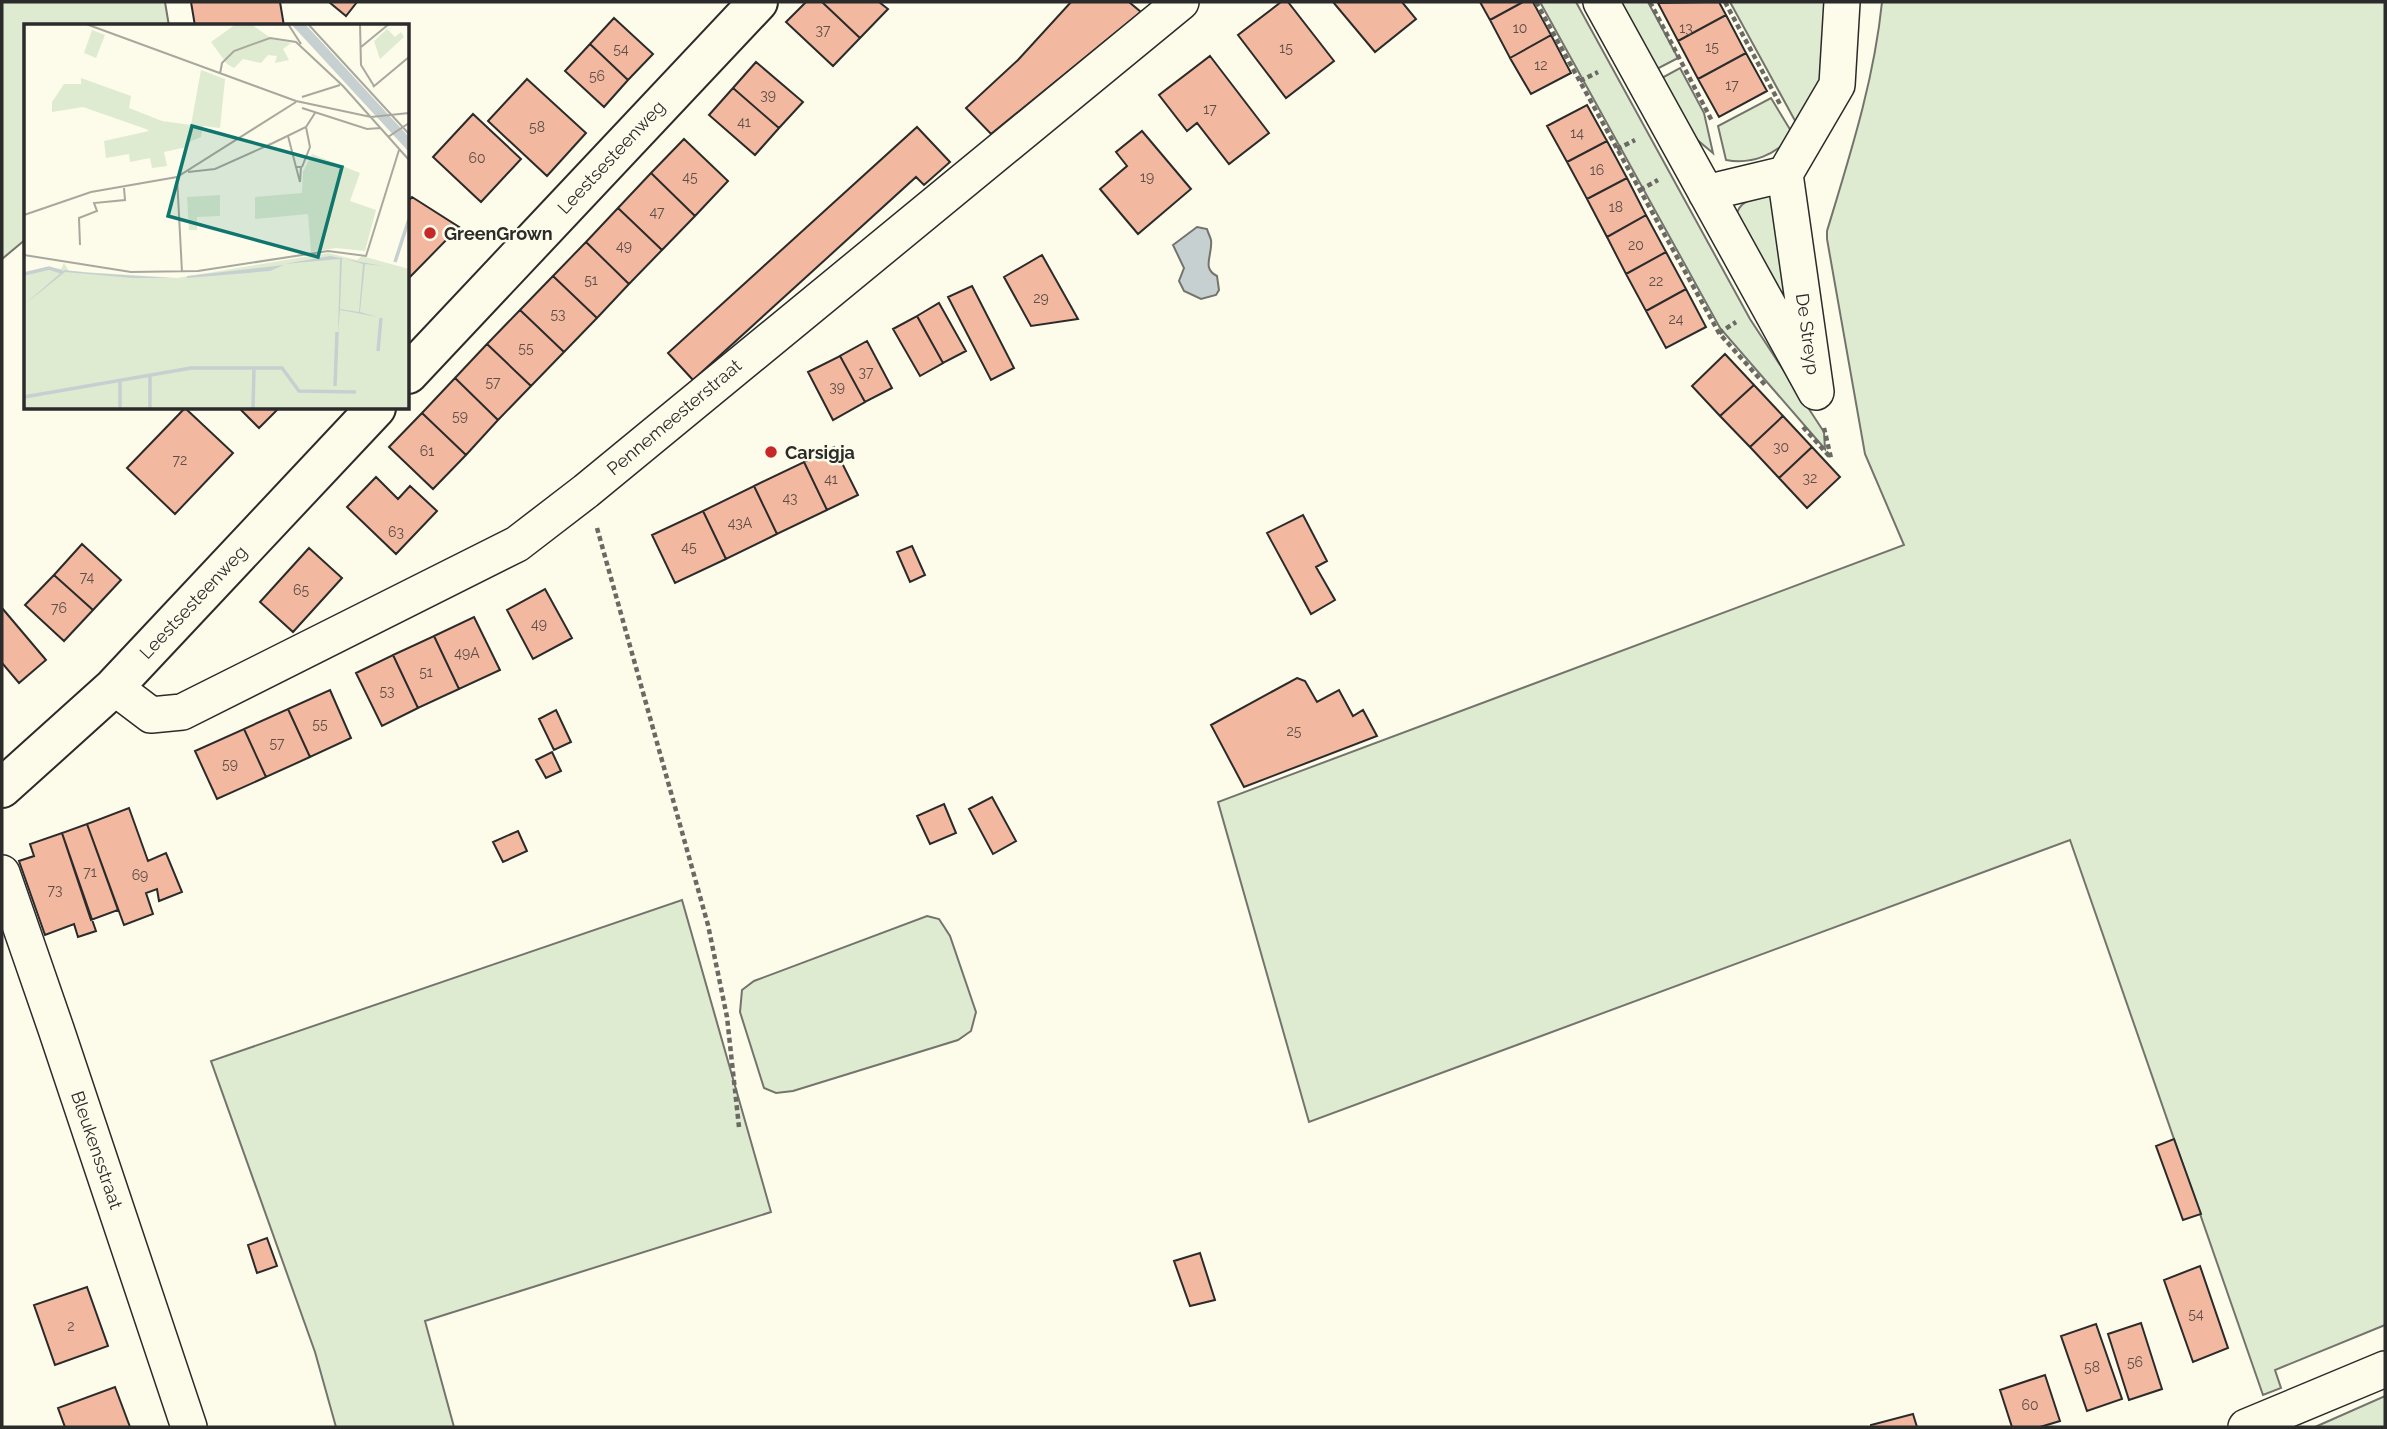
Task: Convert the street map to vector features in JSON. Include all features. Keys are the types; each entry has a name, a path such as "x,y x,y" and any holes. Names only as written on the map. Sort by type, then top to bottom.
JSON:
{"street":[{"name":"Leestsesteenweg","path":"410,372 758,2"},
{"name":"Pennemeesterstraat","path":"114,687 151,715 182,712 517,544 586,491 1181,2"},
{"name":"De Streyp","path":"1601,2 1816,392"},
{"path":"1706,193 1793,160 1837,85 1842,2"},
{"name":"De Streyp","path":"1793,160 1816,392"},
{"name":"Leestsesteenweg","path":"2,788 114,687 374,410"},
{"name":"Bleukensstraat","path":"2,873 189,1427"},
{"path":"2246,1427 2385,1368"}],"path":[{"path":"1536,2 1719,332 1772,392"},
{"path":"1725,2 1793,160"},
{"path":"1797,420 1831,458 1816,392"},
{"path":"586,491 708,925 727,1017 739,1127"}],"green space":[{"path":"2,2 165,2 169,24 24,24 24,241 2,259"},
{"path":"1540,2 1576,2 1750,319 1824,432 1825,449 1720,328"},
{"path":"1618,2 1648,2 1678,58 1655,70"},
{"path":"1730,2 1830,2 1823,73 1799,128"},
{"path":"1882,2 2385,2 2385,1325 2275,1370 2281,1388 2263,1395 2070,840 1309,1122 1218,802 1904,545 1865,454 1827,239 1867,89"},
{"path":"1680,68 1704,113 1713,153 1695,138 1660,79"},
{"path":"1771,98 1794,136 1763,157 1746,161 1726,160 1718,126"},
{"path":"1766,194 1776,195 1789,302 1779,307 1734,224 1737,211 1744,203"},
{"path":"682,900 771,1212 425,1321 454,1427 336,1427 315,1352 211,1061"},
{"path":"927,916 939,919 950,936 976,1012 971,1031 958,1040 793,1091 776,1093 764,1088 740,1012 742,990 754,981"},
{"path":"2385,1396 2385,1427 2315,1427"}],"shaded area":[{"path":"1197,227 1207,229 1211,239 1209,265 1212,273 1217,276 1219,290 1216,295 1201,299 1184,291 1179,281 1184,268 1173,245"}],"building":[{"path":"191,2 280,2 284,24 195,24"},
{"path":"329,2 357,2 346,16"},
{"path":"806,2 822,2 860,38 833,66 786,22"},
{"path":"822,2 879,2 888,9 860,38"},
{"path":"1071,2 1129,2 1141,12 991,134 966,108 1018,60"},
{"path":"1281,2 1288,2 1334,61 1286,98 1238,35"},
{"path":"1333,2 1402,2 1416,19 1375,52"},
{"path":"1480,2 1523,2 1490,20"},
{"path":"1523,2 1533,2 1551,35 1510,58 1490,20"},
{"path":"1719,2 1726,15 1678,41 1658,3"},
{"path":"1726,15 1746,53 1698,79 1678,41"},
{"path":"614,18 653,54 628,80 590,44"},
{"path":"1551,35 1571,73 1531,94 1510,58"},
{"path":"590,44 628,80 604,107 565,71"},
{"path":"1746,53 1767,91 1719,117 1698,79"},
{"path":"1210,56 1269,133 1229,164 1197,123 1187,131 1159,95"},
{"path":"756,62 803,102 779,128 733,88"},
{"path":"527,79 586,133 547,176 488,121"},
{"path":"733,88 779,128 755,155 709,115"},
{"path":"1587,105 1607,141 1567,162 1547,126"},
{"path":"473,114 521,159 481,202 433,157"},
{"path":"917,127 950,162 924,185 916,177 693,380 668,353"},
{"path":"1142,131 1191,189 1138,234 1100,189 1127,166 1116,152"},
{"path":"684,139 728,181 695,216 651,173"},
{"path":"1607,141 1627,178 1587,199 1567,162"},
{"path":"651,173 695,216 662,250 618,208"},
{"path":"1627,178 1646,215 1607,237 1587,199"},
{"name":"GreenGrown","path":"412,197 459,227 410,277"},
{"path":"618,208 662,250 629,284 586,242"},
{"path":"1646,215 1666,252 1626,274 1607,237"},
{"path":"586,242 629,284 597,318 553,276"},
{"path":"1666,252 1686,289 1646,311 1626,274"},
{"path":"1042,255 1078,319 1031,326 1004,277"},
{"path":"553,276 597,318 564,352 520,310"},
{"path":"972,286 1014,368 991,380 948,297"},
{"path":"1686,289 1706,327 1666,348 1646,311"},
{"path":"939,303 966,351 943,363 917,316"},
{"path":"520,310 564,352 531,386 487,344"},
{"path":"917,316 943,363 920,376 893,329"},
{"path":"867,341 892,388 865,402 840,356"},
{"path":"487,344 531,386 498,420 455,378"},
{"path":"1725,354 1754,385 1720,416 1692,386"},
{"path":"840,356 865,402 833,420 808,372"},
{"path":"455,378 498,420 466,455 422,413"},
{"path":"1754,385 1783,416 1750,447 1720,416"},
{"path":"183,410 187,410 233,453 175,514 127,468"},
{"path":"241,410 277,410 259,428"},
{"path":"422,413 466,455 433,489 389,447"},
{"path":"1783,416 1812,447 1779,478 1750,447"},
{"path":"834,447 858,495 827,510 804,462"},
{"path":"1812,447 1840,477 1807,508 1779,478"},
{"path":"804,462 827,510 777,534 754,486"},
{"path":"376,477 398,499 410,486 437,511 396,554 347,507"},
{"path":"754,486 777,534 726,559 703,511"},
{"path":"703,511 726,559 675,583 652,535"},
{"path":"1303,515 1327,561 1316,567 1335,600 1311,614 1267,533"},
{"path":"82,544 121,580 93,610 54,575"},
{"path":"912,546 925,575 910,582 897,552"},
{"path":"309,548 342,578 293,632 260,602"},
{"path":"54,575 93,610 64,641 25,605"},
{"path":"545,589 572,638 533,659 507,610"},
{"path":"2,608 46,660 19,683 2,663"},
{"path":"474,617 500,670 459,689 434,636"},
{"path":"434,636 459,689 418,708 393,655"},
{"path":"393,655 418,708 382,726 356,673"},
{"path":"1297,678 1305,681 1317,702 1339,690 1353,716 1363,710 1377,736 1244,787 1211,725"},
{"path":"330,690 351,738 310,757 288,709"},
{"path":"288,709 310,757 266,777 244,729"},
{"path":"556,710 571,742 554,750 539,719"},
{"path":"244,729 266,777 217,799 195,751"},
{"path":"552,752 561,771 546,778 536,760"},
{"path":"992,797 1016,841 993,854 969,809"},
{"path":"944,804 956,833 930,844 917,816"},
{"path":"129,808 148,861 166,853 182,892 159,901 157,889 146,893 153,914 124,925 87,824"},
{"path":"87,824 118,910 91,920 62,833"},
{"path":"518,831 527,851 503,862 493,842"},
{"path":"62,833 96,931 78,937 74,924 45,935 19,861 34,856 30,844"},
{"path":"2174,1139 2201,1214 2183,1220 2156,1146"},
{"path":"267,1238 277,1266 257,1273 248,1245"},
{"path":"1200,1253 1215,1300 1190,1306 1174,1261"},
{"path":"2200,1266 2228,1348 2193,1362 2164,1280"},
{"path":"87,1287 108,1346 55,1365 34,1305"},
{"path":"2141,1323 2162,1389 2129,1400 2108,1334"},
{"path":"2096,1324 2122,1399 2087,1411 2061,1336"},
{"path":"2045,1375 2060,1421 2040,1427 2012,1427 2000,1390"},
{"path":"115,1387 130,1427 65,1427 58,1408"},
{"path":"1913,1414 1917,1427 1871,1427 1871,1425"}],"place":[{"name":"GreenGrown","path":"430,233"},
{"name":"Carsigja","path":"771,452"}]}
